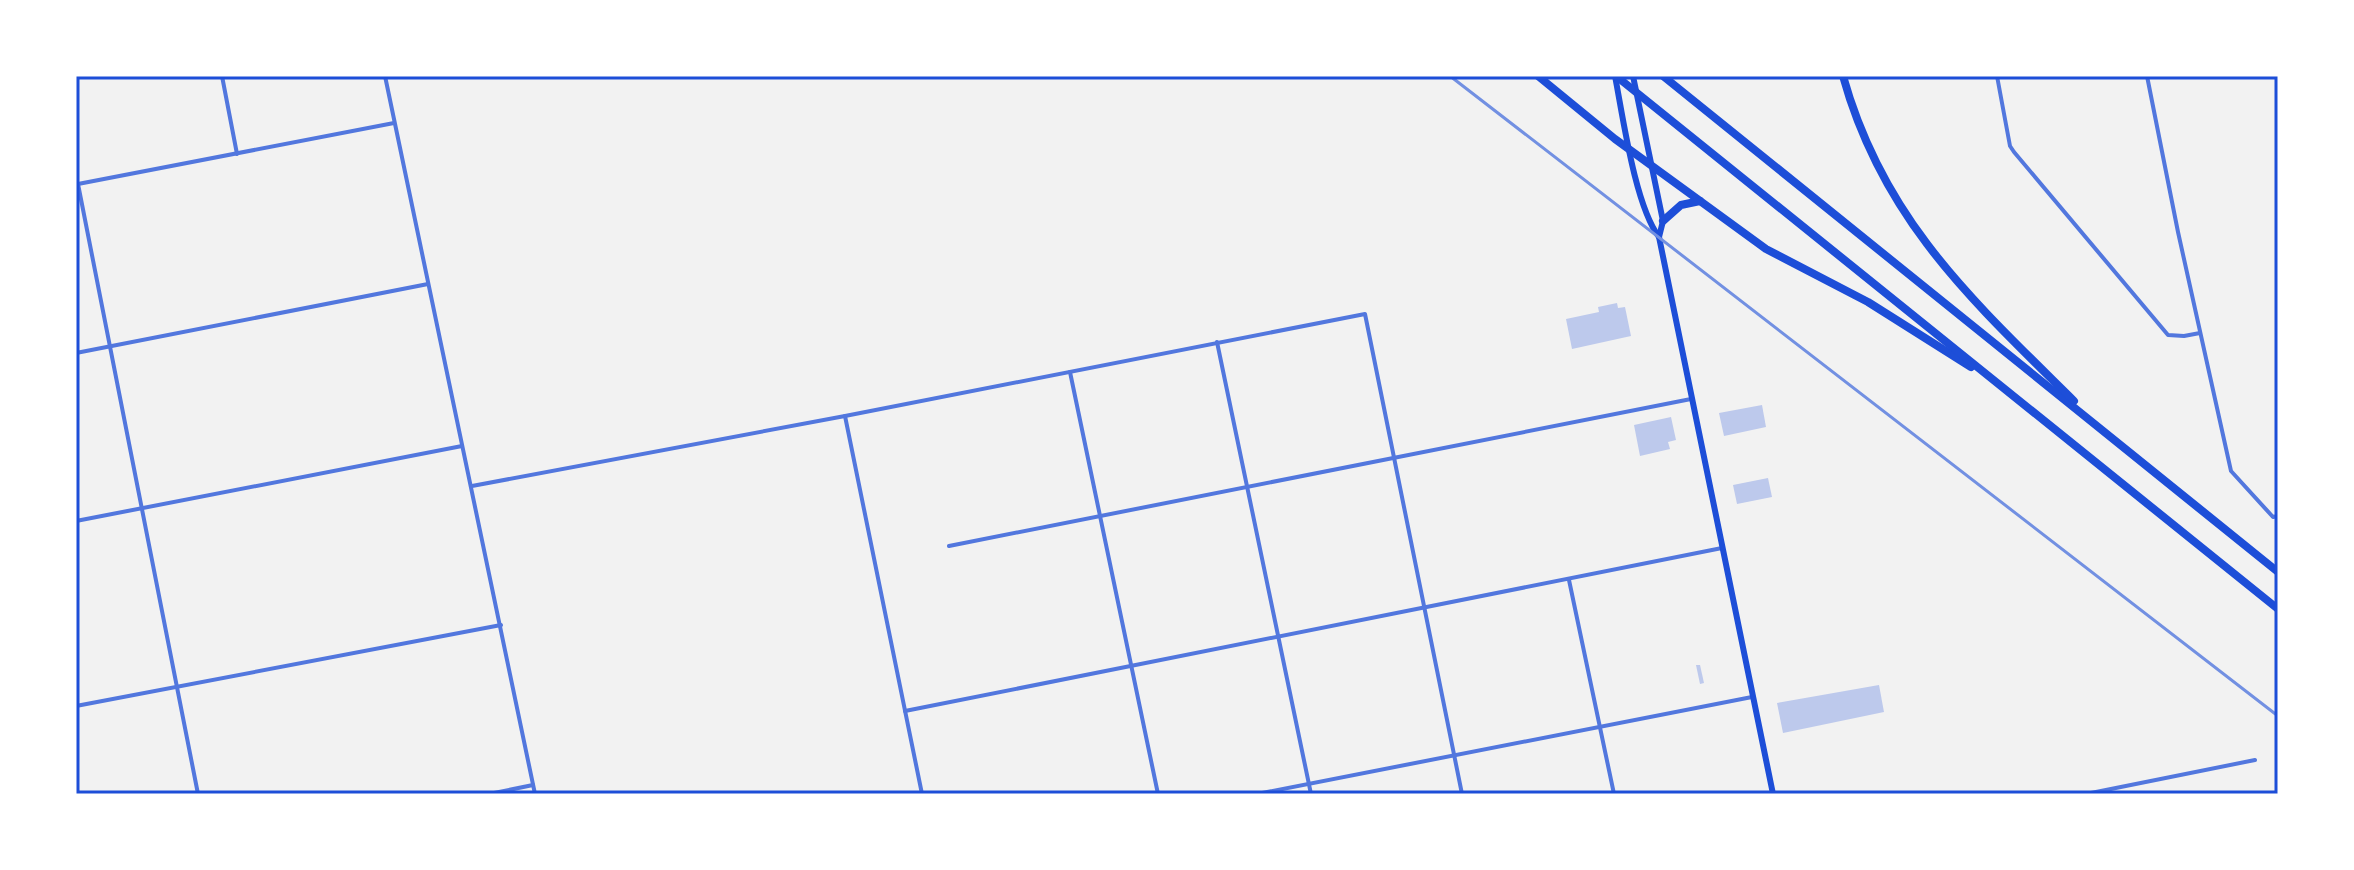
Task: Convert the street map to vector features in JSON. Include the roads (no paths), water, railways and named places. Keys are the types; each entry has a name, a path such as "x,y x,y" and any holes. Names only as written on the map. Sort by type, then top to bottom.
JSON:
{"highway":[{"path":"1538,76 1630,150 1766,249 1868,302 2006,390"},
{"path":"1616,76 2278,609"},
{"path":"1663,76 2278,572"},
{"path":"1843,76 1878,168 1918,235 1963,290 2105,432"},
{"path":"1663,221 1681,205 1700,201"}],"main road":[{"path":"1616,76 1630,150 1649,223 1659,237 1773,794"},
{"path":"1633,76 1663,221 1659,237"}],"street":[{"path":"222,76 237,154"},
{"path":"385,76 535,794"},
{"path":"1997,76 2010,146 2014,152 2168,335 2200,333"},
{"path":"2147,76 2231,471 2273,517 2278,516"},
{"path":"198,794 77,184 394,123"},
{"path":"76,353 428,284"},
{"path":"472,486 1365,314 1462,794"},
{"path":"1217,342 1311,794"},
{"path":"1070,372 1158,794"},
{"path":"949,546 1691,399"},
{"path":"845,416 922,794"},
{"path":"76,521 463,446"},
{"path":"905,711 1722,548"},
{"path":"1569,580 1614,794"},
{"path":"76,706 501,625"},
{"path":"1257,794 1752,697"},
{"path":"2086,794 2255,760"},
{"path":"489,794 533,785"}],"railway":[{"path":"1450,76 2278,716"}]}
